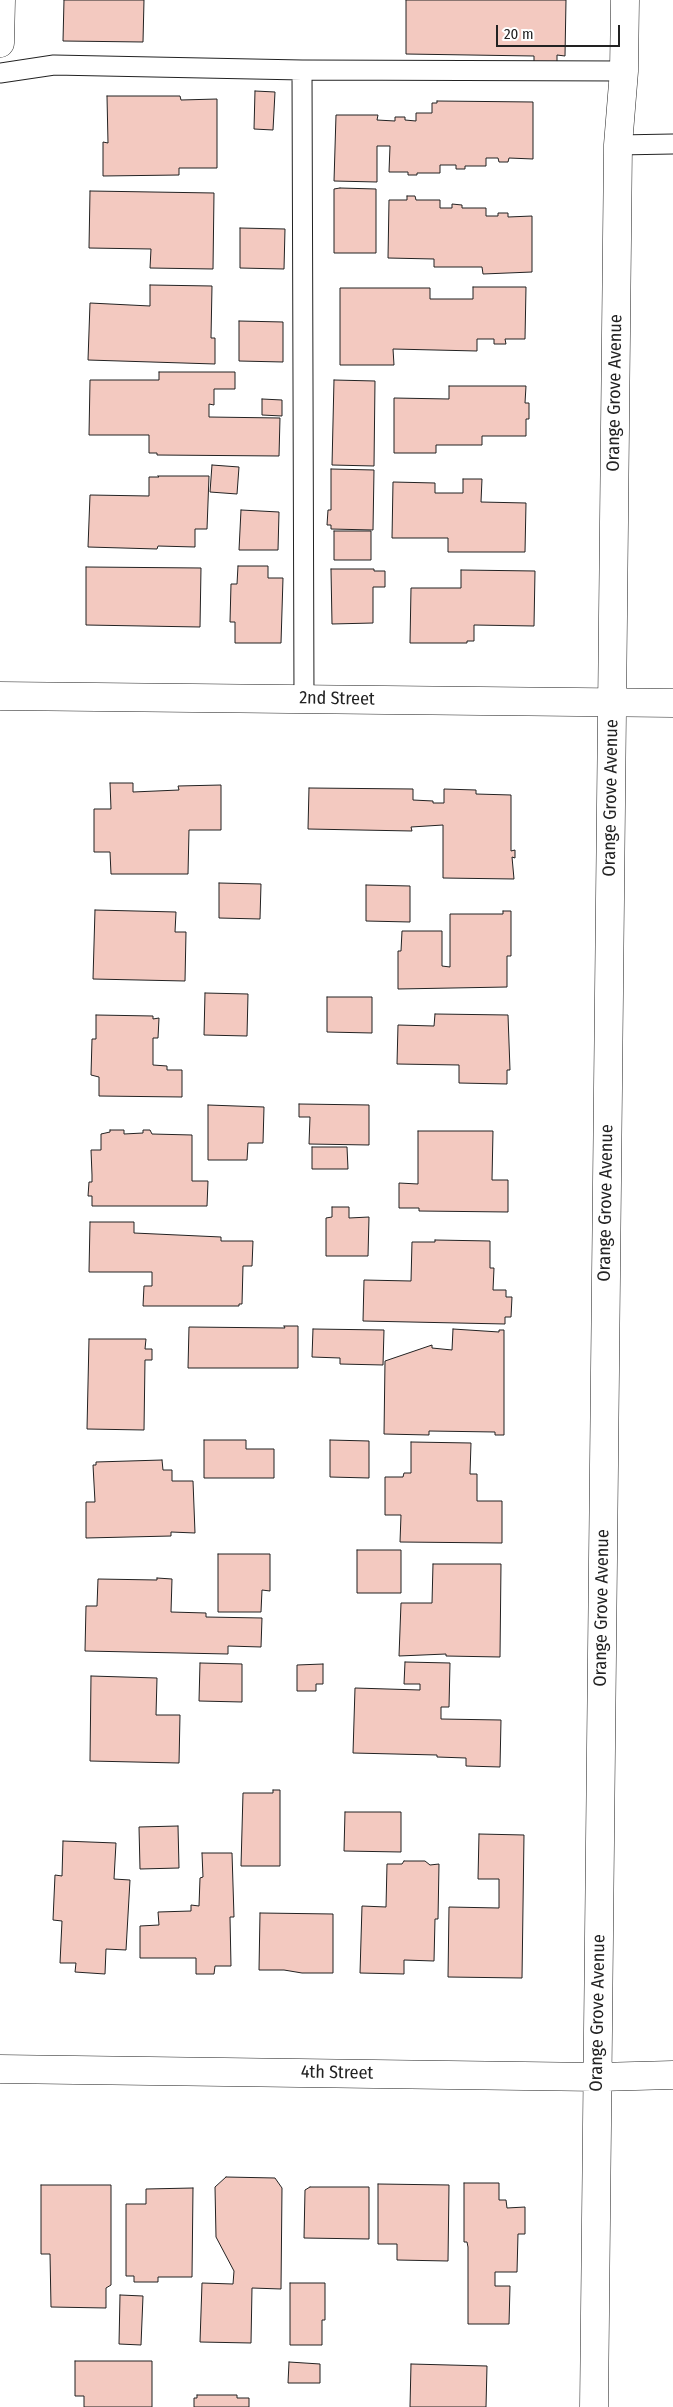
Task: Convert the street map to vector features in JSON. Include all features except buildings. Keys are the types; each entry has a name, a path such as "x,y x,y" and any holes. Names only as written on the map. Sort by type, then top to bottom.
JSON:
{"street":[{"path":"0,43 1,0"},
{"name":"Orange Grove Avenue","path":"594,2407 618,145 624,71 625,0"},
{"name":"2nd Street","path":"0,696 673,703"},
{"name":"4th Street","path":"0,2069 598,2077 673,2075"}],"lane":[{"path":"0,73 54,65 302,70 624,71"},
{"path":"302,70 304,699"},
{"path":"618,145 673,144"}]}
